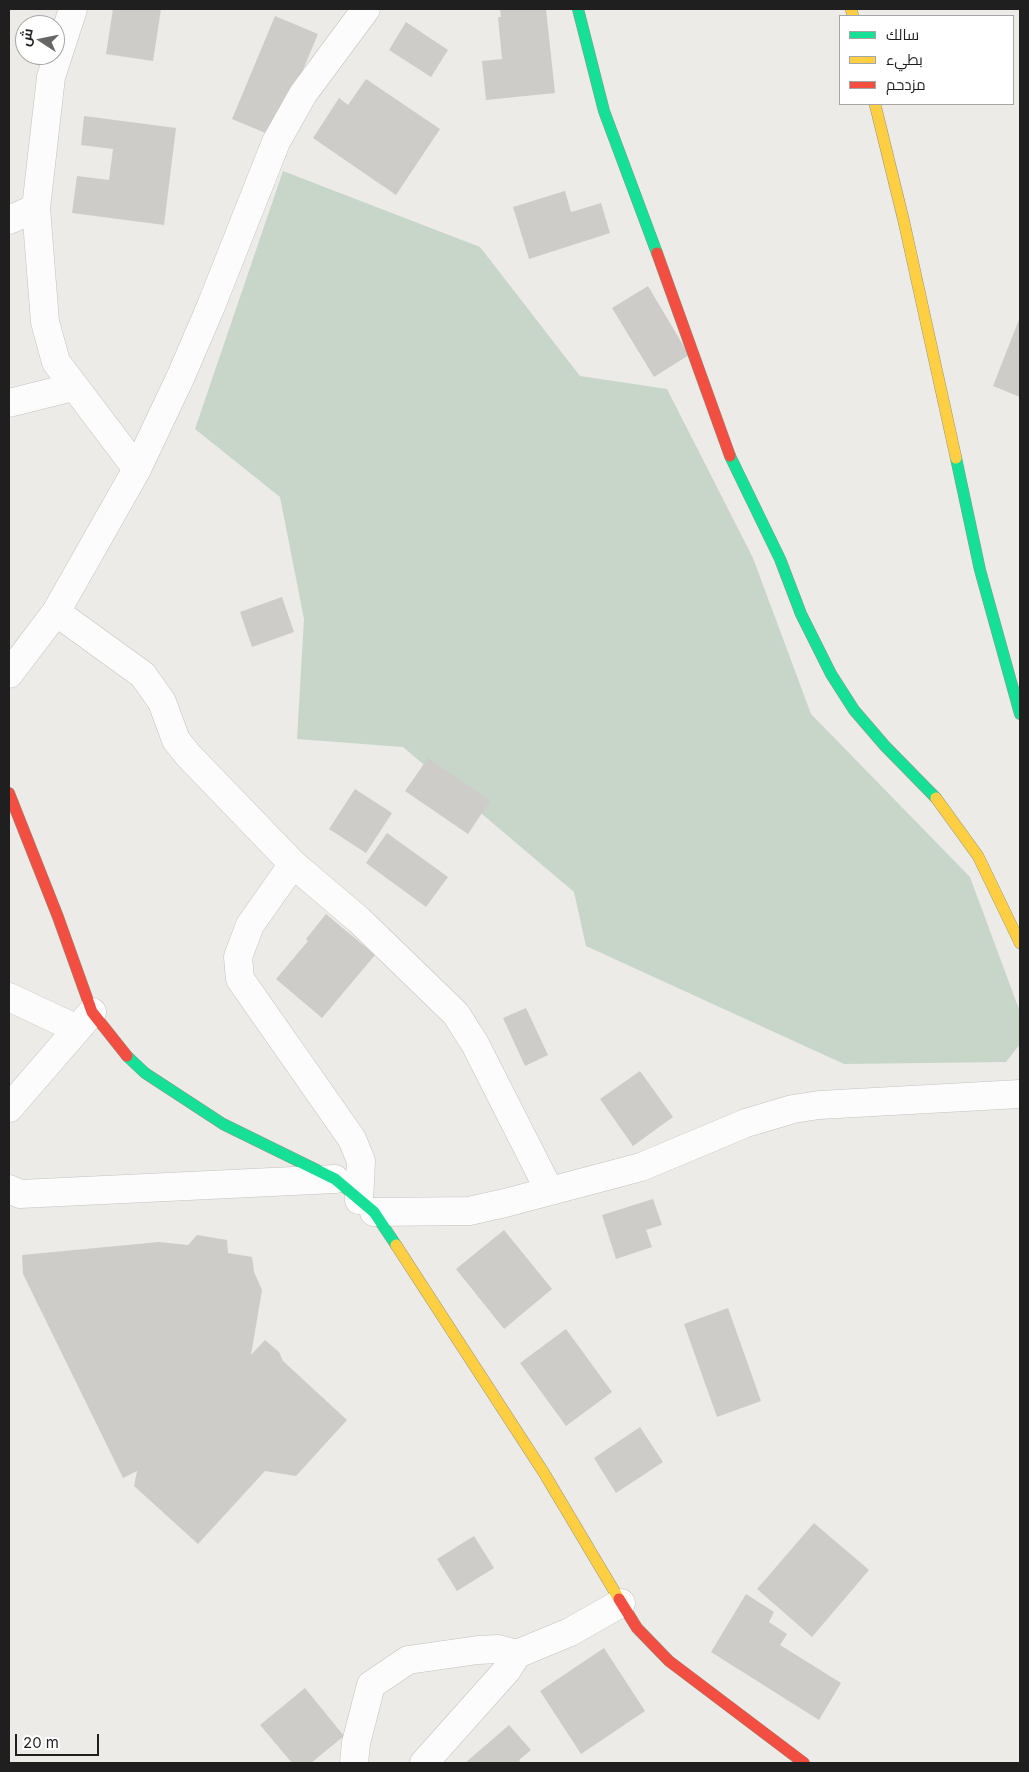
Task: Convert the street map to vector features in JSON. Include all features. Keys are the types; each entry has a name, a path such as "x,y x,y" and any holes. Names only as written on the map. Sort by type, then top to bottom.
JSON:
{"street":[{"path":"72,9 51,77 36,208 45,322 56,362 73,387 137,469"},
{"path":"9,674 56,612 137,469 204,324 276,142 303,94 366,9"},
{"path":"578,9 604,111 687,332 731,459 780,559 801,614 831,674 854,710 885,746 944,806 978,856 1020,944"},
{"path":"875,105 904,222 980,570 1020,714"},
{"path":"9,220 36,208"},
{"path":"9,403 73,387"},
{"path":"56,612 143,675 162,702 176,740 293,864 359,920 456,1014 484,1060 550,1190"},
{"path":"9,793 58,917 85,1021"},
{"path":"293,864 250,925 238,957 240,978 352,1139 361,1161 367,1206"},
{"path":"9,996 85,1021 119,1048 145,1073 223,1124 335,1179 367,1206 544,1473 637,1628 669,1661 804,1763"},
{"path":"9,1108 85,1021"},
{"path":"367,1206 469,1211 642,1167 746,1123 792,1109 819,1105 1020,1094"},
{"path":"13,1193 335,1179"},
{"path":"354,1763 356,1743 371,1685 408,1660 423,1656 444,1656 498,1650 517,1654 570,1632 621,1603"},
{"path":"424,1763 507,1670 517,1654"}],"green space":[{"path":"283,171 480,247 580,376 667,389 753,558 811,714 970,877 1020,1012 1020,1044 1006,1062 844,1064 586,946 574,892 403,747 297,739 304,619 280,497 195,429"}],"building":[{"path":"113,9 161,9 153,61 106,54"},
{"path":"500,9 546,9 555,93 486,100 482,61 502,59 498,17 501,17"},
{"path":"275,16 318,34 275,137 232,119"},
{"path":"406,22 448,50 431,77 389,50"},
{"path":"366,79 440,129 396,195 313,138 339,98 348,105"},
{"path":"84,116 176,128 164,225 72,213 77,176 109,180 113,149 81,145"},
{"path":"565,191 571,212 601,203 610,233 529,259 513,207"},
{"path":"648,286 689,355 654,377 612,308"},
{"path":"1020,317 1020,397 993,386"},
{"path":"282,597 294,632 252,647 240,612"},
{"path":"428,758 490,801 468,834 405,791"},
{"path":"355,789 392,813 366,853 329,829"},
{"path":"387,833 448,877 426,907 366,863"},
{"path":"326,914 375,955 322,1018 276,979 308,941 306,939"},
{"path":"526,1008 548,1055 525,1066 503,1018"},
{"path":"640,1071 673,1117 633,1146 600,1099"},
{"path":"653,1199 662,1225 646,1230 652,1247 616,1259 602,1215"},
{"path":"504,1230 552,1289 504,1329 456,1269"},
{"path":"197,1235 227,1240 228,1253 252,1257 254,1272 262,1290 251,1355 265,1340 279,1352 283,1361 347,1420 296,1476 265,1471 198,1544 134,1486 137,1471 123,1478 23,1274 22,1255 159,1242 188,1245"},
{"path":"728,1308 761,1401 717,1417 684,1324"},
{"path":"566,1329 612,1392 566,1426 520,1363"},
{"path":"640,1427 663,1462 616,1493 594,1458"},
{"path":"814,1523 869,1570 812,1637 757,1589"},
{"path":"474,1536 494,1568 457,1591 437,1559"},
{"path":"746,1594 774,1612 769,1622 787,1634 780,1645 841,1683 819,1720 711,1652"},
{"path":"604,1648 645,1711 581,1754 540,1691"},
{"path":"305,1688 344,1736 311,1763 292,1763 260,1725"},
{"path":"509,1725 531,1750 519,1760 521,1763 465,1763"}],"traffic: fast":[{"path":"578,9 604,111 657,253"},
{"path":"730,456 780,559 801,614 831,674 854,710 885,746 936,798"},
{"path":"956,458 980,570 1020,714"},
{"path":"127,1056 145,1073 223,1124 335,1179 374,1212 396,1245"}],"traffic: slow":[{"path":"851,9 853,15"},
{"path":"875,105 904,222 956,458"},
{"path":"936,798 978,856 1020,943"},
{"path":"396,1245 544,1473 619,1599"}],"traffic: jam":[{"path":"657,253 730,456"},
{"path":"9,793 58,917 92,1012 127,1056"},
{"path":"619,1599 637,1628 669,1661 804,1763"}]}
